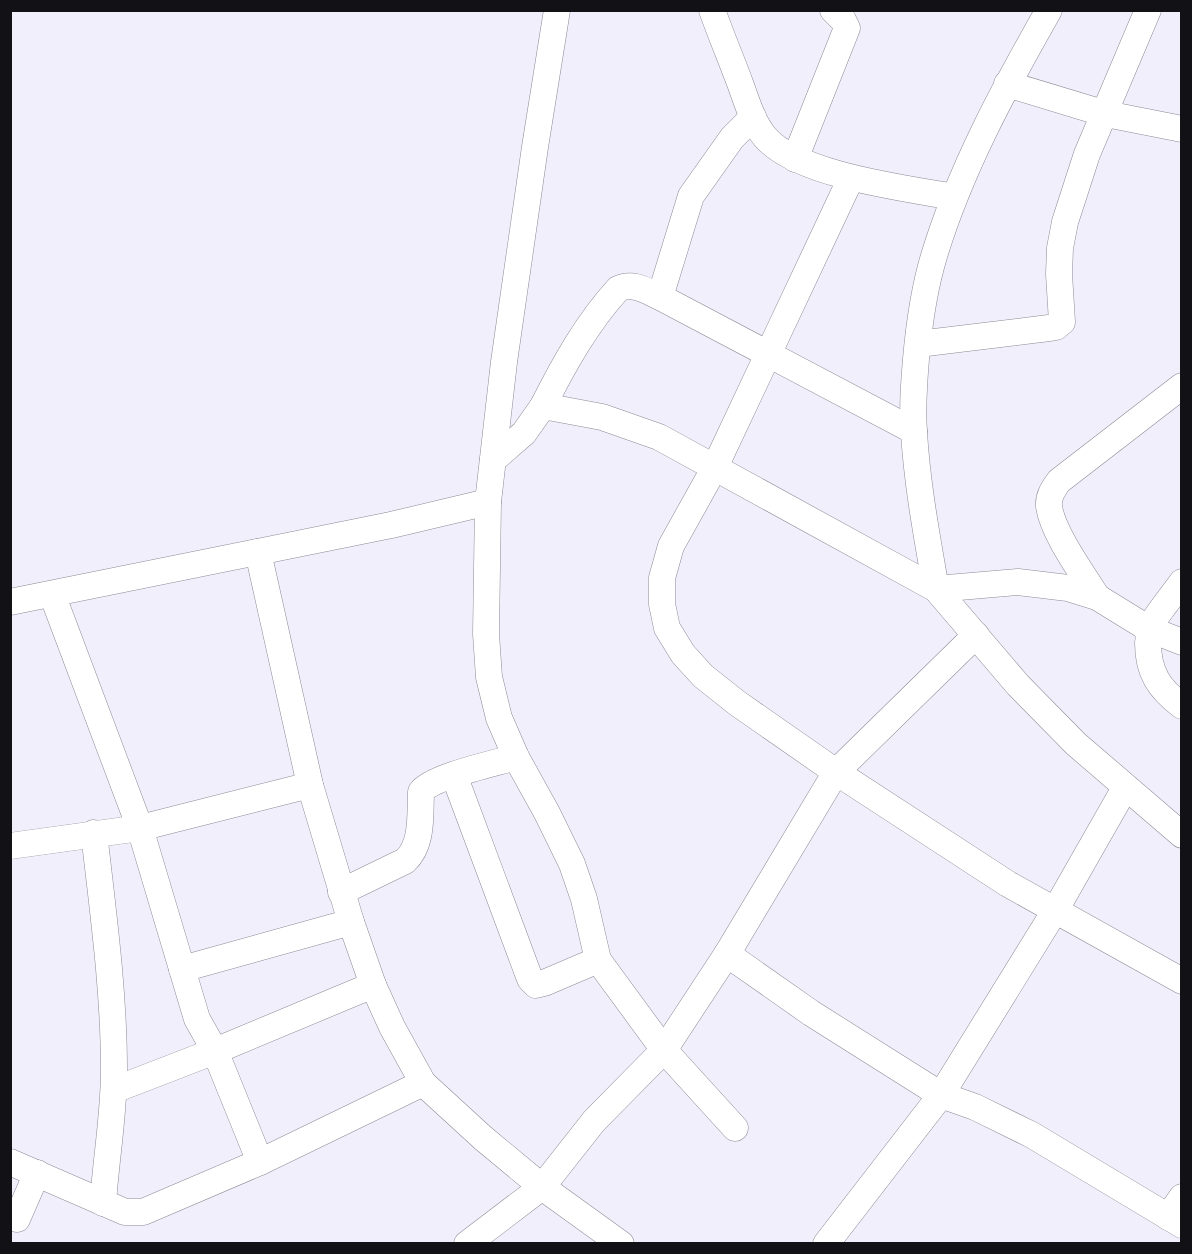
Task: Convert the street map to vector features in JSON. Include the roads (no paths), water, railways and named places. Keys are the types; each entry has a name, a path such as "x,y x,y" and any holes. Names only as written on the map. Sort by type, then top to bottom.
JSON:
{"street":[{"path":"557,10 531,169 504,363 488,502 486,634 489,677 499,718 516,757 572,864 584,898 598,960 664,1050 735,1128"},
{"path":"712,10 753,117 765,137 774,146 795,159 851,178 954,197"},
{"path":"795,159 847,28 843,20 832,10"},
{"path":"936,589 924,525 914,431 914,392 924,298 933,258 954,197 1007,84 1049,10"},
{"path":"918,344 1059,325 1062,318 1060,248 1065,222 1079,174 1148,10"},
{"path":"1007,84 1106,114 1182,129"},
{"path":"660,297 691,196 732,138 753,117"},
{"path":"851,178 715,467 671,546 662,578 662,604 667,628 683,654 704,676 836,772 1008,884 1182,981"},
{"path":"493,460 524,433 543,406 559,373 580,339 618,289 627,285 636,286 660,297 914,431"},
{"path":"1097,597 1054,522 1049,507 1052,490 1059,481 1182,386"},
{"path":"543,406 579,411 623,423 659,437 936,589 1026,694 1076,744 1182,835"},
{"path":"10,602 391,525 488,502"},
{"path":"258,552 310,785 351,922 373,985 392,1027 423,1083 483,1138 542,1187 621,1244"},
{"path":"936,589 1018,582 1068,588 1097,597 1149,628 1182,642"},
{"path":"1182,582 1149,628 1148,651 1153,672 1166,694 1182,706"},
{"path":"52,594 140,828 197,1018 215,1051 260,1162"},
{"path":"467,1244 542,1187 594,1121 664,1050 727,954 836,772 976,635"},
{"path":"341,892 405,861 412,855 418,838 422,792 425,786 516,757"},
{"path":"454,775 530,980 536,985 544,983 598,960"},
{"path":"10,846 140,828 310,785"},
{"path":"826,1244 941,1095 1056,909 1125,788"},
{"path":"94,833 111,996 114,1090 103,1203"},
{"path":"182,969 351,922"},
{"path":"727,954 811,1013 941,1095 975,1107 1032,1135 1177,1213"},
{"path":"114,1090 215,1051 373,985"},
{"path":"10,1162 125,1212 143,1212 260,1162 423,1083"},
{"path":"17,1219 37,1173"}]}
